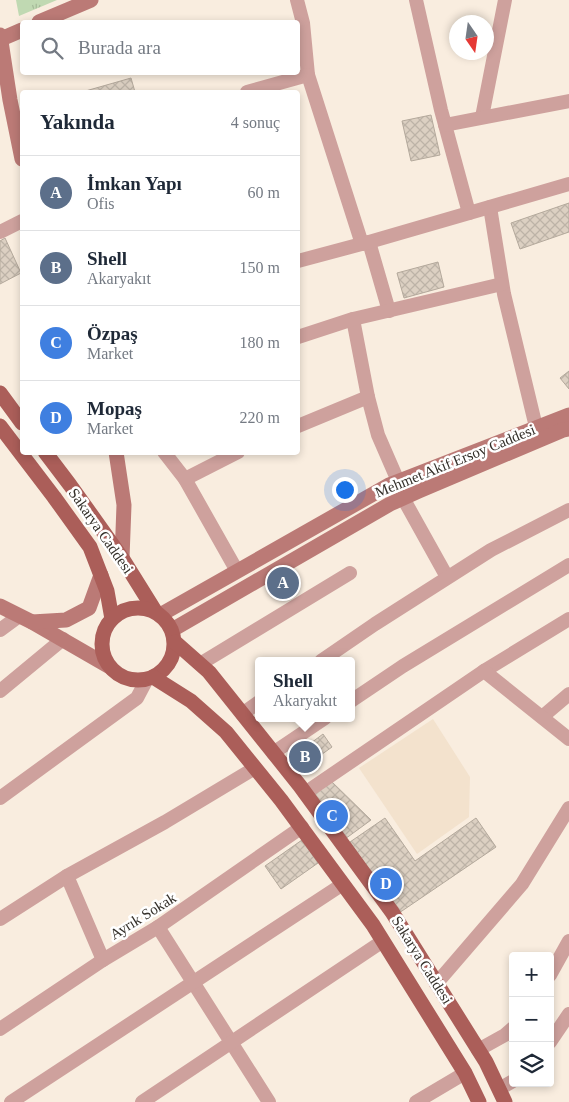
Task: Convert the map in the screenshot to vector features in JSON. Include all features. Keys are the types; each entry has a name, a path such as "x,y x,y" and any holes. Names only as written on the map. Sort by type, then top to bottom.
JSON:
{"main road":[{"path":"44,20 91,0"},
{"path":"0,39 20,31"},
{"path":"0,35 10,100 20,148"},
{"path":"0,393 20,414"},
{"name":"Mehmet Akif Ersoy Caddesi","path":"158,613 237,571 389,485 569,415"},
{"name":"Sakarya Caddesi","path":"0,426 20,452"},
{"name":"Mehmet Akif Ersoy Caddesi","path":"173,636 403,498 569,429"},
{"name":"Sakarya Caddesi","path":"22,455 90,547 108,591 112,619"},
{"name":"Sakarya Caddesi","path":"47,455 122,558 158,613"},
{"path":"116,455 124,505 122,558"},
{"path":"26,619 66,620 89,608 102,575"},
{"path":"0,606 63,639 110,667 118,674 136,680 150,678 162,671 169,663 174,653 173,636 167,622 158,613 144,608 132,608 121,612 112,619 102,637 102,648 110,667"},
{"name":"Sakarya Caddesi","path":"173,636 208,672 305,792 392,912 486,1062 502,1096"},
{"name":"Sakarya Caddesi","path":"150,678 191,701 226,732 302,827 373,925 465,1074 479,1102"}],"street":[{"path":"297,0 303,24 308,75 389,311"},
{"path":"416,0 445,125 469,213"},
{"path":"482,118 505,0"},
{"path":"254,90 308,75"},
{"path":"445,125 569,101"},
{"path":"300,260 569,184"},
{"path":"490,207 502,284 536,427"},
{"path":"0,232 20,222"},
{"path":"300,336 353,319 502,284"},
{"path":"353,319 368,397 378,435 398,481"},
{"path":"300,425 368,397"},
{"path":"166,455 185,479 237,571"},
{"path":"185,479 232,455"},
{"path":"403,498 447,577"},
{"path":"327,657 491,550 569,510"},
{"path":"355,698 403,666 566,572"},
{"path":"200,664 350,573"},
{"path":"0,630 26,619"},
{"path":"305,792 484,671 569,619"},
{"path":"0,690 63,639"},
{"path":"484,671 569,739"},
{"path":"0,798 137,698 150,678"},
{"path":"542,717 569,694"},
{"path":"242,714 255,705"},
{"path":"273,753 319,722"},
{"path":"0,919 67,876 165,822 255,768"},
{"path":"436,984 522,884 569,808"},
{"name":"Ayrık Sokak","path":"0,1029 104,960 158,927 302,827"},
{"path":"67,876 104,960"},
{"path":"11,1102 343,884"},
{"path":"158,927 270,1102"},
{"path":"142,1102 383,941"},
{"path":"554,968 569,941"},
{"path":"554,1036 569,1014"},
{"path":"478,1050 509,1032"},
{"path":"416,1102 465,1074"}],"shaded area":[{"path":"433,719 470,777 469,817 417,854 359,768"}],"green space":[{"path":"16,0 57,0 19,16"}],"building":[{"path":"131,78 134,90 89,90"},
{"path":"431,115 440,155 411,161 402,121"},
{"path":"569,203 569,232 520,249 511,223"},
{"path":"5,238 20,274 0,284 0,241"},
{"path":"438,262 444,287 404,298 397,273"},
{"path":"569,371 569,389 560,378"},
{"path":"323,734 332,747 300,770 291,758"},
{"path":"330,780 371,820 345,839 311,793"},
{"path":"385,818 415,861 476,818 496,847 399,913 350,842"},
{"path":"302,840 318,863 281,889 265,866"}],"place":[{"name":"İmkan Yapı","path":"283,583"},
{"name":"Shell","path":"305,757"},
{"name":"Özpaş","path":"332,816"},
{"name":"Mopaş","path":"386,884"}]}
